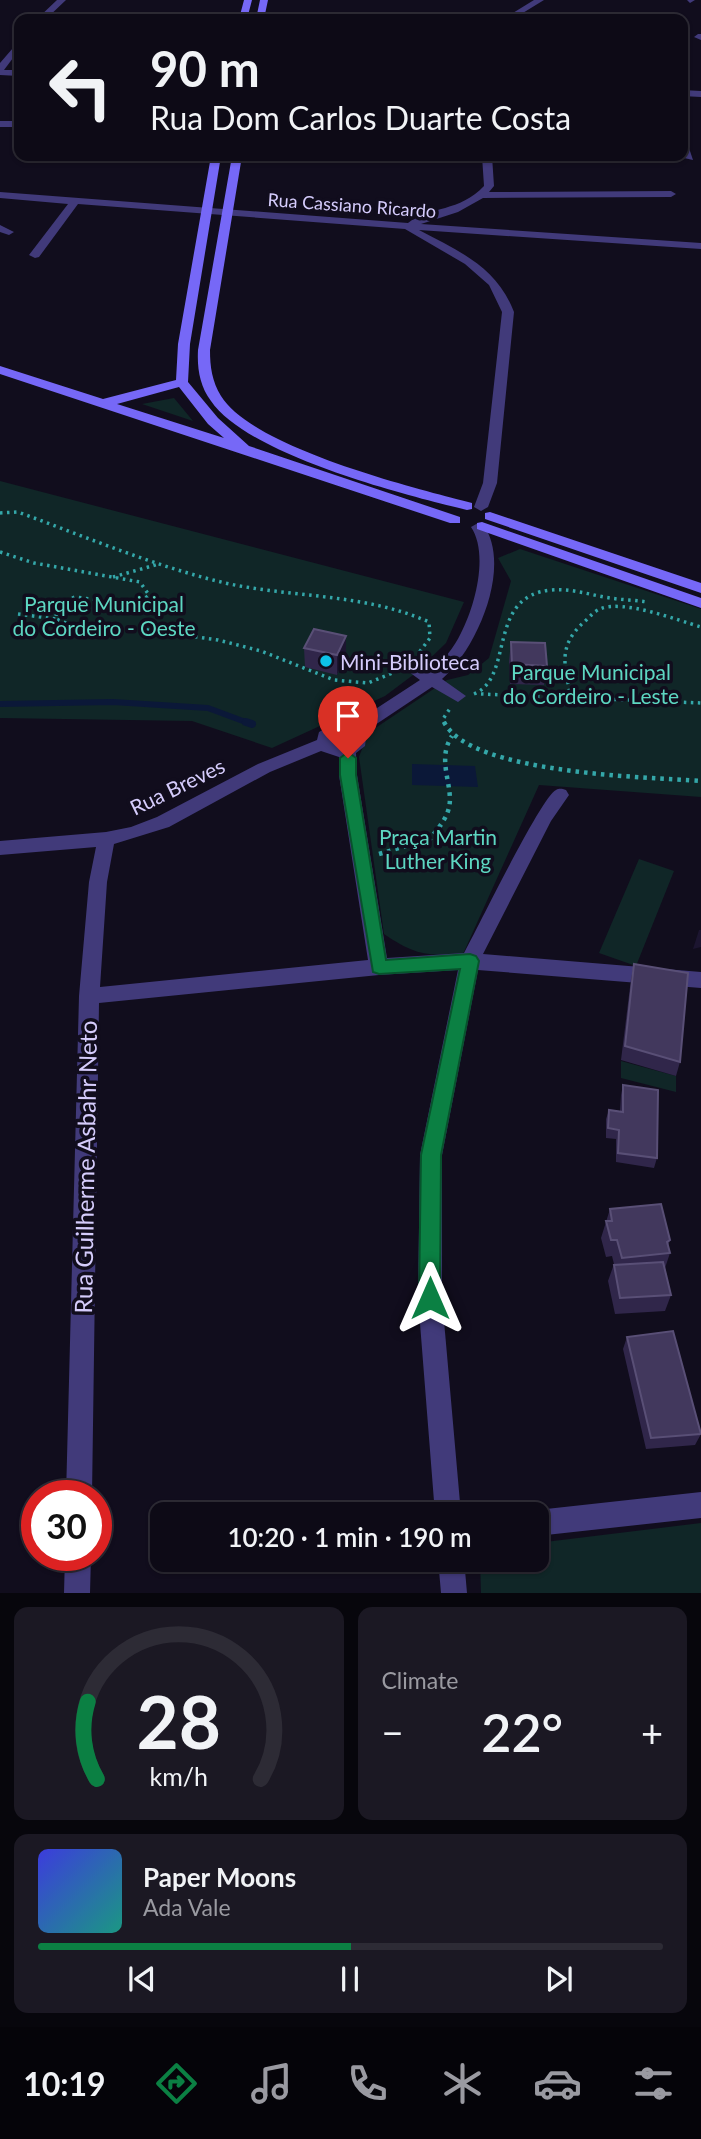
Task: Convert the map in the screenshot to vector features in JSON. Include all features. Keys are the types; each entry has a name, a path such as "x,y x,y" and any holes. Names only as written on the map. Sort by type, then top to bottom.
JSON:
{"street":[{"path":"47,14 62,0"},
{"path":"516,14 540,0"},
{"path":"247,3 263,3"},
{"path":"0,71 14,51"},
{"path":"215,161 184,344 182,382 213,421 244,449"},
{"path":"236,161 204,362 205,379 224,409 265,439 480,516 701,588"},
{"path":"403,226 461,207 481,195 489,186 487,161"},
{"path":"481,195 671,194"},
{"name":"Rua Cassiano Ricardo","path":"0,195 701,246"},
{"path":"35,255 75,201"},
{"path":"353,731 432,680 452,662 464,645 474,621 482,585 487,541 480,516 492,471 508,312 506,302 484,272 403,226"},
{"path":"685,246 701,255"},
{"path":"184,344 196,348 205,346"},
{"path":"182,362 193,359 204,362"},
{"path":"0,370 244,449 455,520 462,525 480,516"},
{"path":"104,403 182,382"},
{"path":"455,520 455,511 480,516 701,603"},
{"path":"409,666 457,696"},
{"path":"343,728 353,731 358,742 348,751 337,752 325,743 325,736 332,730 343,728"},
{"name":"Rua Breves","path":"0,848 106,839 134,833 163,822 264,768 325,743"},
{"path":"348,751 348,775 379,967"},
{"path":"447,1502 430,1298 431,1155 470,961 544,818 561,795"},
{"name":"Rua Guilherme Asbahr Neto","path":"79,1480 89,996 98,883 106,839"},
{"path":"89,996 379,967 470,961 701,980"},
{"path":"549,1522 701,1505"},
{"path":"77,1593 78,1571"},
{"path":"453,1572 454,1593"}],"path":[{"path":"0,513 18,512 160,563 257,589 315,594 408,611 429,622 430,638 409,666 368,683 334,680 261,651 218,640 141,629 79,628 56,619 18,614"},
{"path":"0,552 34,564 140,582 149,595 137,605 75,597 57,604 56,619"},
{"path":"110,578 160,563"},
{"path":"480,694 492,682 496,657 510,614 519,603 540,592 557,589 617,600 645,601 656,605"},
{"path":"616,607 617,600"},
{"path":"571,698 564,660 569,636 599,609 616,607 665,615 701,626"},
{"path":"679,613 701,620"},
{"path":"701,703 480,694 457,696 443,719 452,736 481,751 541,766 701,781"},
{"path":"360,857 430,839 449,810 445,760 446,745 452,736"}],"green space":[{"path":"174,398 193,421 142,404"},
{"name":"Parque Municipal do Cordeiro - Oeste","path":"0,481 464,602 446,643 413,675 385,696 272,748 192,721 0,718"},
{"name":"Parque Municipal do Cordeiro - Leste","path":"520,549 701,609 701,797 539,785 463,954 421,953 384,934 359,757 368,733 447,680 468,675 489,658 511,581 498,558"},
{"path":"639,859 674,871 636,966 599,953"},
{"path":"621,1061 676,1076 676,1092 621,1078"},
{"path":"701,1523 701,1593 481,1593 480,1572 549,1572 549,1542"}],"water":[{"path":"412,764 475,766 478,787 412,785"}],"building":[{"path":"314,629 346,636 337,655 304,648"},
{"path":"511,642 545,643 547,666 512,664"},
{"path":"634,964 688,973 680,1062 625,1046"},
{"path":"623,1085 658,1090 657,1158 618,1153 619,1130 608,1128 609,1110 623,1112"},
{"path":"661,1204 670,1240 667,1242 670,1253 622,1258 617,1240 611,1240 606,1221 612,1221 610,1209"},
{"path":"663,1262 671,1295 620,1298 614,1265"},
{"path":"673,1331 701,1434 651,1438 627,1337"}],"waterway":[{"path":"0,704 113,702 208,708 251,724"},
{"path":"246,722 252,724"}],"place":[{"name":"Mini-Biblioteca","path":"326,661"}],"route":[{"path":"348,758 360,857 379,967 470,961 431,1155 430,1298"}],"park label":[{"name":"Praça Martin Luther King","path":"438,848"}]}
